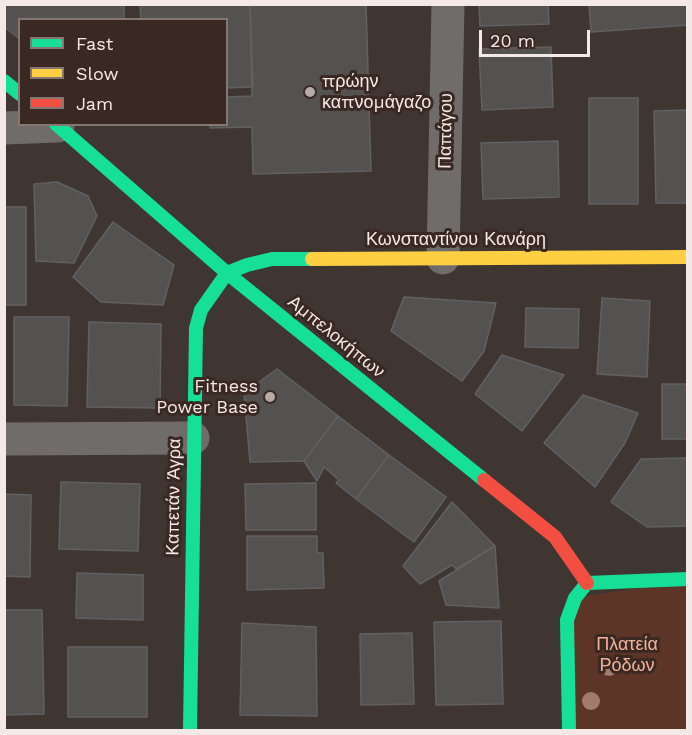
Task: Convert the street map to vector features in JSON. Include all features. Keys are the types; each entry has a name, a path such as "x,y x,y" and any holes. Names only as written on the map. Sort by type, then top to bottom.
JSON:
{"street":[{"name":"Παπάγου","path":"443,258 448,4"},
{"path":"4,81 18,92"},
{"path":"4,128 39,126"},
{"name":"Αμπελοκήπων","path":"58,126 227,273 555,537 587,583"},
{"name":"Κωνσταντίνου Κανάρη","path":"227,273 272,259 687,257"},
{"name":"Καπετάν Άγρα","path":"190,730 196,328 201,310 227,273"},
{"path":"4,440 193,438"},
{"path":"569,730 567,621 575,598 587,583 687,579"}],"green space":[{"name":"Πλατεία Ρόδων","path":"687,580 687,730 569,730 575,598"}],"building":[{"path":"4,4 124,4 124,18 18,18 18,38 4,27"},
{"path":"140,4 250,4 253,87 228,88 228,18 141,18"},
{"name":"πρώην καπνομάγαζο","path":"250,4 366,4 371,171 253,174 252,127 210,128 210,126 228,126 228,97 252,96"},
{"path":"479,4 548,4 549,24 480,26"},
{"path":"589,4 688,4 688,25 591,32"},
{"path":"551,47 553,107 482,110 479,49"},
{"path":"589,98 638,98 638,204 589,204"},
{"path":"688,110 688,203 656,203 654,111"},
{"path":"558,141 559,197 483,199 481,143"},
{"path":"57,182 88,196 97,216 74,263 36,261 34,184"},
{"path":"4,207 26,207 26,305 4,305"},
{"path":"113,222 174,265 163,305 101,302 73,277"},
{"path":"404,297 496,303 484,351 462,381 391,331"},
{"path":"602,298 650,301 647,377 597,374"},
{"path":"526,308 579,309 578,348 525,347"},
{"path":"14,317 69,317 67,406 14,405"},
{"path":"89,322 161,324 160,408 87,407"},
{"path":"502,355 564,375 522,431 475,394"},
{"path":"277,369 338,416 304,461 250,462 244,393"},
{"path":"662,384 688,384 688,439 662,439"},
{"path":"583,395 638,413 625,443 595,487 544,443"},
{"path":"338,416 389,455 356,499 336,483 339,480 324,467 317,481 304,461"},
{"path":"389,455 446,497 414,542 356,499"},
{"path":"688,458 688,526 647,527 611,502 641,459"},
{"path":"61,482 140,484 138,551 59,549"},
{"path":"316,483 316,530 246,530 245,484"},
{"path":"4,494 31,495 30,577 4,576"},
{"path":"452,502 495,546 456,569 452,565 420,584 403,566"},
{"path":"247,536 317,536 317,553 323,553 324,588 247,590"},
{"path":"495,546 499,608 446,605 439,581"},
{"path":"77,573 143,575 143,620 76,618"},
{"path":"4,610 42,610 44,714 4,715"},
{"path":"501,621 503,704 436,705 434,622"},
{"path":"242,623 316,627 317,716 240,715"},
{"path":"412,633 414,704 361,705 360,634"},
{"path":"68,647 147,647 147,717 68,717"}],"traffic: fast":[{"path":"4,81 18,92"},
{"path":"58,126 227,273 484,480"},
{"path":"190,730 196,328 201,310 227,273 272,259 312,259"},
{"path":"569,730 567,620 575,598 587,583 688,579"}],"traffic: slow":[{"path":"312,259 688,257"}],"traffic: jam":[{"path":"484,480 555,537 587,583"}],"place":[{"name":"πρώην καπνομάγαζο","path":"310,92"},
{"name":"Fitness Power Base","path":"270,397"}]}
